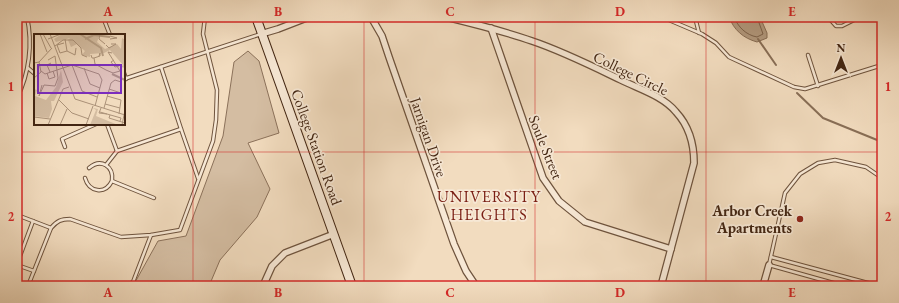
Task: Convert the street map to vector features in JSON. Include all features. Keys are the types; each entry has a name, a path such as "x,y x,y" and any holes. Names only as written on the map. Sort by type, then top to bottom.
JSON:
{"main road":[{"name":"College Station Road","path":"256,17 352,286"}],"street":[{"path":"261,34 309,17"},
{"name":"Jarnigan Drive","path":"371,17 382,36 454,244 466,270 476,286"},
{"name":"College Circle","path":"446,17 491,28 533,41 659,98 677,112 689,134 694,154 694,163 661,286"},
{"name":"Soule Street","path":"491,28 543,178 559,201 585,222 671,250"},
{"path":"263,286 272,266 286,253 334,234"},
{"path":"763,286 768,265"}],"lane":[{"path":"17,98 27,68 30,29 27,17"},
{"path":"103,17 110,34"},
{"path":"28,286 51,228 57,222 70,219 121,237 151,235 180,230 198,178 213,141 216,120 217,90 202,29 205,17"},
{"path":"662,17 698,33 716,43 729,57 794,87 805,89 818,86 882,65"},
{"path":"695,17 698,33"},
{"path":"828,17 836,26 842,26 860,17"},
{"path":"879,17 882,27"},
{"path":"125,79 261,34"},
{"path":"808,55 818,86"},
{"path":"160,67 198,178"},
{"path":"27,68 34,73"},
{"path":"65,146 62,139 94,125"},
{"path":"107,125 116,151"},
{"path":"106,165 116,151 181,129"},
{"path":"844,286 768,265 771,258 785,193 800,174 818,163 835,160 866,167 882,178"},
{"path":"85,178 89,186 98,190 106,189 112,181 112,172 106,165 97,163 89,168"},
{"path":"112,181 154,198"},
{"path":"17,215 51,228"},
{"path":"33,221 17,264 34,271"},
{"path":"131,286 151,235"},
{"path":"771,258 879,286"},
{"path":"124,286 133,282"}],"shaded area":[{"path":"248,51 259,61 279,133 248,143 270,189 257,217 220,260 209,286 133,286 158,241 186,236 223,136 234,62"}],"water":[{"path":"729,17 760,17 767,33 767,38 757,42 747,38 736,30"}],"waterway":[{"path":"758,39 776,65"},
{"path":"797,93 823,118 882,142"}],"place":[{"name":"Arbor Creek Apartments","path":"800,219"}],"district":[{"name":"UNIVERSITY HEIGHTS","path":"489,205"}]}
